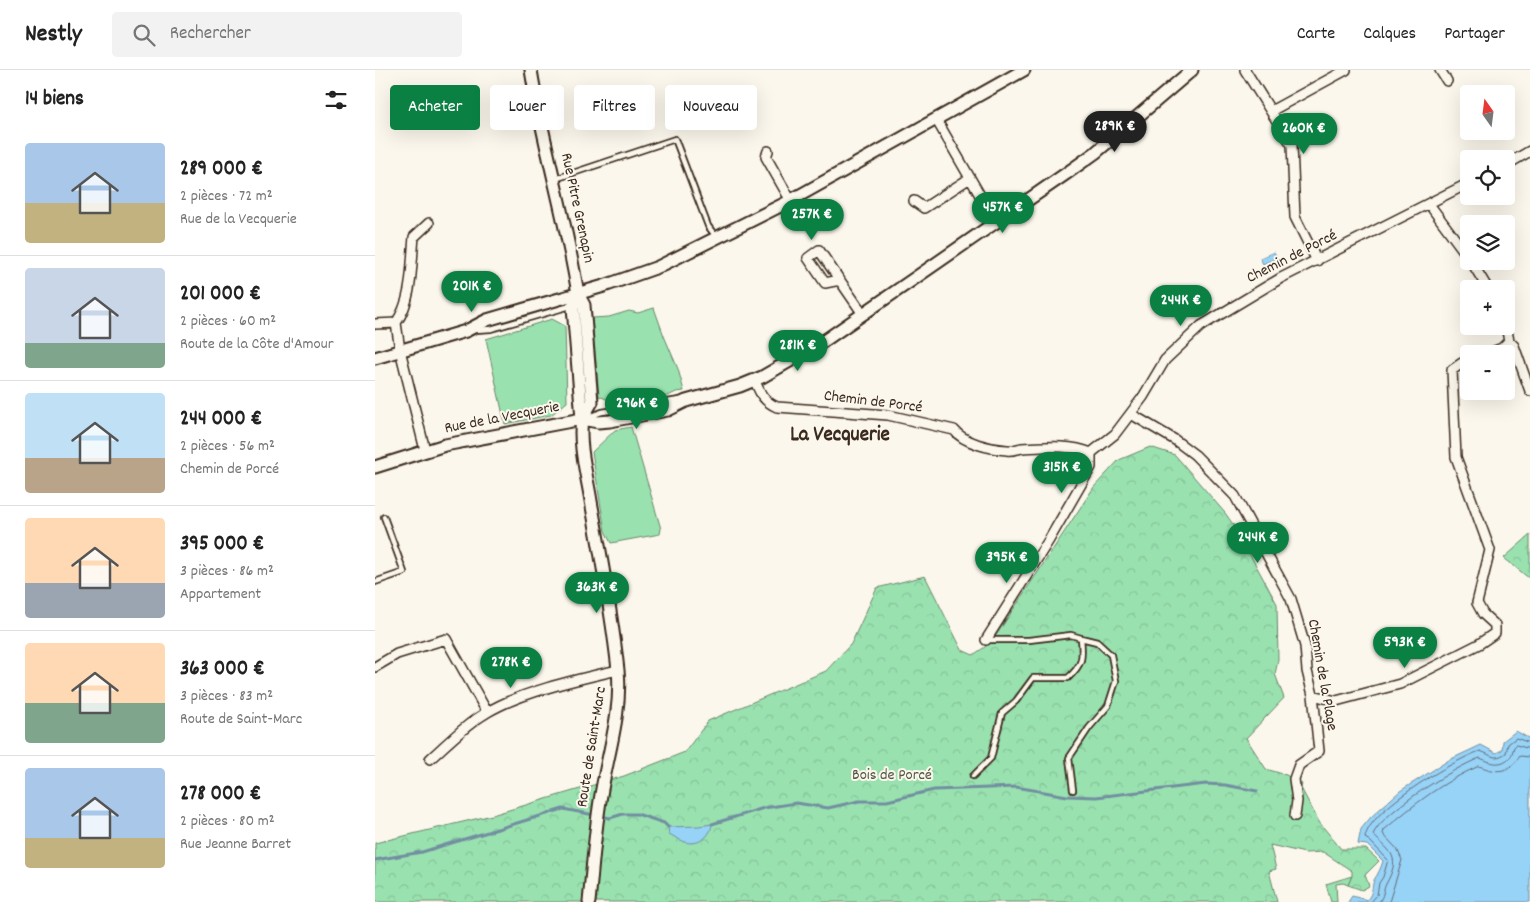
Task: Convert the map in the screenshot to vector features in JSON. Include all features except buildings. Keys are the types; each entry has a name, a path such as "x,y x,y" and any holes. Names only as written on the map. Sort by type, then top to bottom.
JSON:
{"main road":[{"name":"Rue Pitre Grenapin","path":"531,70 578,294 585,305 592,402 582,419"},
{"path":"375,358 466,331 487,320 578,294 659,267 791,201 1024,70"},
{"name":"Rue de la Vecquerie","path":"375,467 425,450 467,440 582,419 610,422 668,410 685,401 755,380 797,358 863,314 1095,153 1193,70"},
{"name":"Route de Saint-Marc","path":"582,419 584,458 618,670 616,715 595,828 589,902"}],"street":[{"path":"1245,70 1292,145 1295,217 1317,261"},
{"path":"1271,111 1345,70"},
{"path":"1440,70 1447,81"},
{"path":"936,119 996,223"},
{"path":"768,151 766,156 791,201"},
{"path":"1515,160 1530,151"},
{"path":"914,200 925,208 970,178"},
{"name":"Chemin de Porcé","path":"755,380 763,398 768,403 777,407 888,415 954,430 957,434 975,443 1008,450 1021,448 1079,448 1091,452 1115,434 1143,397 1165,360 1201,326 1281,278 1460,188"},
{"path":"1429,204 1460,246"},
{"path":"425,450 400,350 396,323 403,314 409,290 414,237 429,223"},
{"path":"840,280 863,314"},
{"path":"375,324 396,323"},
{"path":"1508,335 1509,341 1514,346 1530,391"},
{"path":"1505,345 1509,341"},
{"path":"1313,695 1336,701 1400,684 1495,634 1495,625 1483,614 1477,603 1490,550 1456,457 1452,370 1460,364"},
{"name":"Chemin de la Plage","path":"1131,414 1175,440 1195,455 1235,496 1291,599 1305,646 1319,751 1299,766 1294,779 1297,802 1295,816"},
{"path":"986,640 1049,540 1091,467 1091,452"},
{"path":"375,667 397,654 446,639 487,712"},
{"path":"430,759 459,733 487,712 518,698 573,681 618,670"}],"lane":[{"path":"555,179 675,139 709,226 714,234"},
{"path":"375,582 404,572 384,517"},
{"path":"986,640 1029,640 1071,635 1097,642 1111,655 1116,680 1108,706 1089,728 1069,758 1073,790"},
{"path":"973,776 991,758 1002,713 1016,702 1033,678 1068,678 1077,670 1083,657 1081,638"}],"green space":[{"path":"654,308 678,369 684,391 668,396 618,404 599,396 592,318 609,317 629,311 638,313"},
{"path":"552,319 565,326 567,402 551,415 505,424 486,339"},
{"path":"631,427 661,529 660,534 611,543 605,531 592,452 615,430"},
{"name":"Bois de Porcé","path":"1150,447 1175,455 1225,513 1235,527 1277,604 1278,660 1275,674 1284,698 1246,738 1266,769 1286,775 1302,784 1301,788 1319,822 1341,849 1366,849 1379,861 1365,875 1369,886 1362,890 1348,885 1352,871 1323,852 1305,853 1270,845 1276,869 1269,871 1277,902 375,902 375,843 492,815 624,776 685,752 708,721 826,671 851,644 877,588 925,576 962,650 973,655 985,647 997,634 1094,487 1119,460"},
{"path":"1530,535 1530,579 1504,558"},
{"path":"1352,876 1348,885 1343,883 1336,884 1337,902 1331,902 1326,884"}],"water":[{"path":"1274,252 1277,258 1263,264 1260,258"},
{"path":"1516,731 1528,738 1530,737 1530,902 1348,902 1352,896 1367,900 1383,861 1367,845 1358,844 1361,829 1371,817 1400,791 1449,760 1481,745 1496,753 1502,750 1503,741"},
{"path":"712,824 706,837 695,843 685,842 669,834 668,827"}],"waterway":[{"path":"712,824 764,808 796,803 828,808 859,801 887,801 934,790 1016,787 1067,796 1096,797 1206,784 1225,785 1257,791"},
{"path":"375,860 422,852 563,809 610,818 623,814 637,814 664,823 668,827"}],"district":[{"name":"La Vecquerie","path":"840,436"}]}
